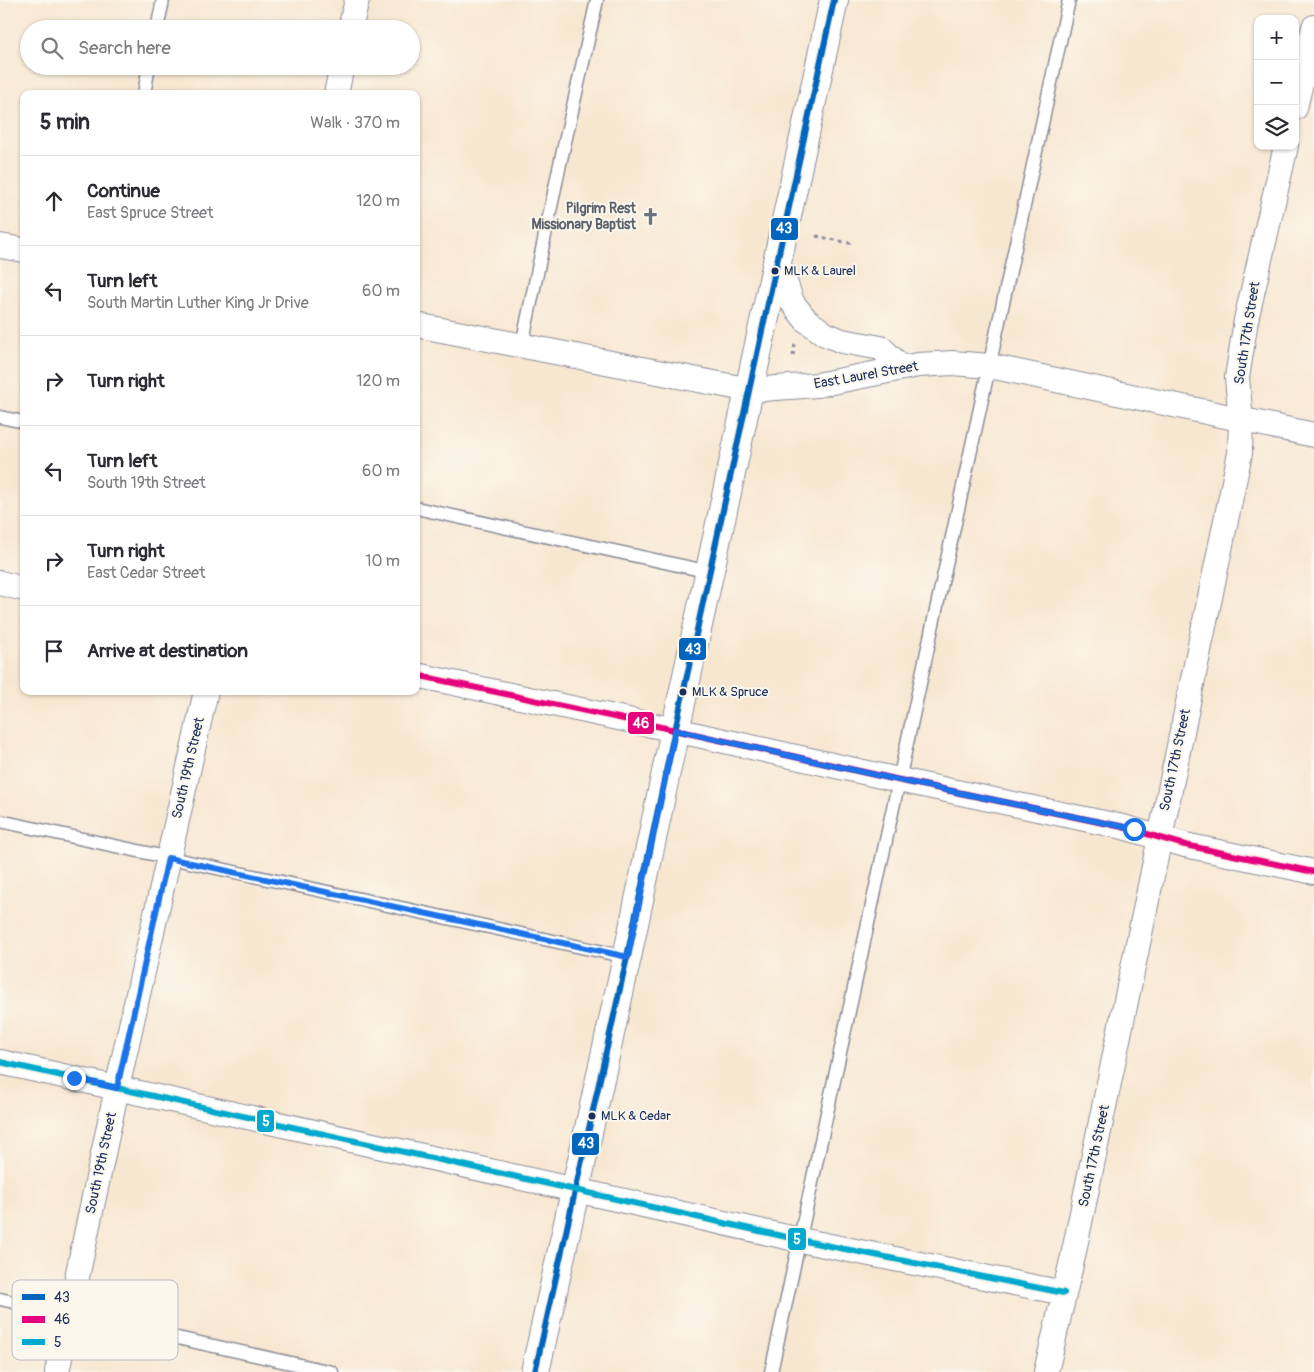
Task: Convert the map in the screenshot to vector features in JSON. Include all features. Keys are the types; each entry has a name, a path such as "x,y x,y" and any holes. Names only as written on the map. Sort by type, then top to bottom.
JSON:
{"street":[{"path":"352,20 357,0"},
{"path":"535,1372 628,957 675,730 834,0"},
{"path":"1296,105 1314,27"},
{"path":"337,90 340,75"},
{"name":"South 17th Street","path":"1046,1372 1073,1256 1240,453 1241,420 1236,384 1246,320 1285,150"},
{"path":"0,246 20,249"},
{"path":"778,262 792,302 806,320 825,334 842,341 881,348 901,367"},
{"name":"East Laurel Street","path":"420,326 750,390 816,385 901,367 952,363 990,366 1314,435"},
{"path":"0,584 20,588"},
{"path":"420,676 898,780 1129,828 1191,846 1314,872"},
{"name":"South 19th Street","path":"77,1280 117,1088 205,695"},
{"path":"0,1062 800,1240 1064,1294"}],"lane":[{"path":"159,20 163,0"},
{"path":"522,345 597,0"},
{"path":"771,1372 898,780 1069,0"},
{"path":"145,90 147,75"},
{"path":"0,417 20,421"},
{"path":"420,509 710,572"},
{"path":"0,821 628,957"},
{"path":"178,1338 332,1372"}],"path":[{"path":"816,236 854,244"},
{"path":"787,350 794,351"}],"transit line":[{"name":"43","path":"535,1372 627,957 834,0"},
{"name":"46","path":"420,676 1123,827 1185,845 1314,872"},
{"name":"5","path":"0,1062 800,1240 1064,1293"}],"place":[{"name":"Pilgrim Rest Missionary Baptist","path":"650,216"},
{"name":"MLK & Laurel","path":"775,271"},
{"name":"MLK & Spruce","path":"683,692"},
{"name":"MLK & Cedar","path":"592,1116"}],"route":[{"path":"74,1078 117,1088 168,858 628,957 675,730 898,780 1134,829"}]}
